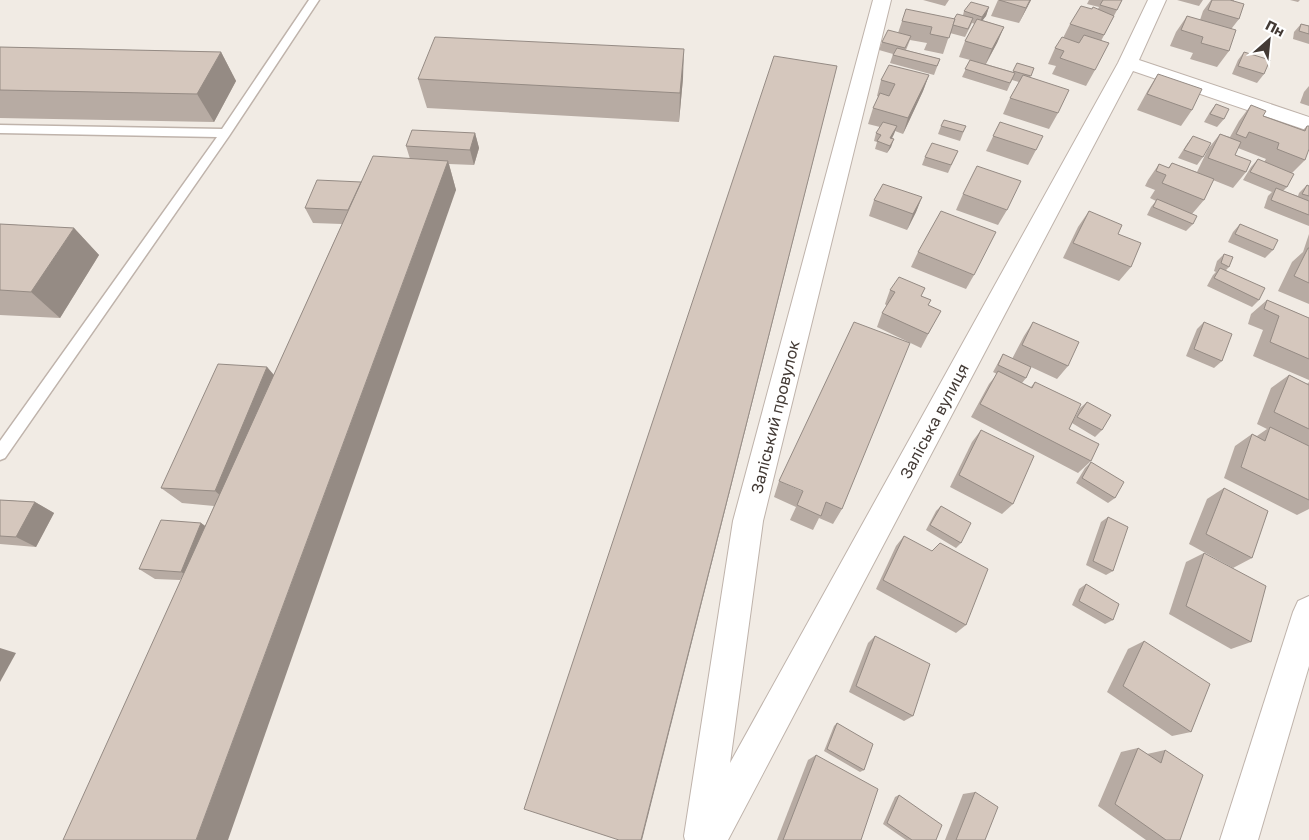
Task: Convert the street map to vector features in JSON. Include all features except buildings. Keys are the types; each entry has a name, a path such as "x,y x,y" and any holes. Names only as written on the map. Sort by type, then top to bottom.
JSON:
{"street":[{"name":"Заліський провулок","path":"702,840 748,522 882,0"},
{"name":"Заліська вулиця","path":"708,840 1128,63 1157,0"},
{"path":"1128,63 1309,124"},
{"path":"1239,840 1309,612"}],"lane":[{"path":"0,453 225,134 314,0"},
{"path":"0,129 225,134"}]}
